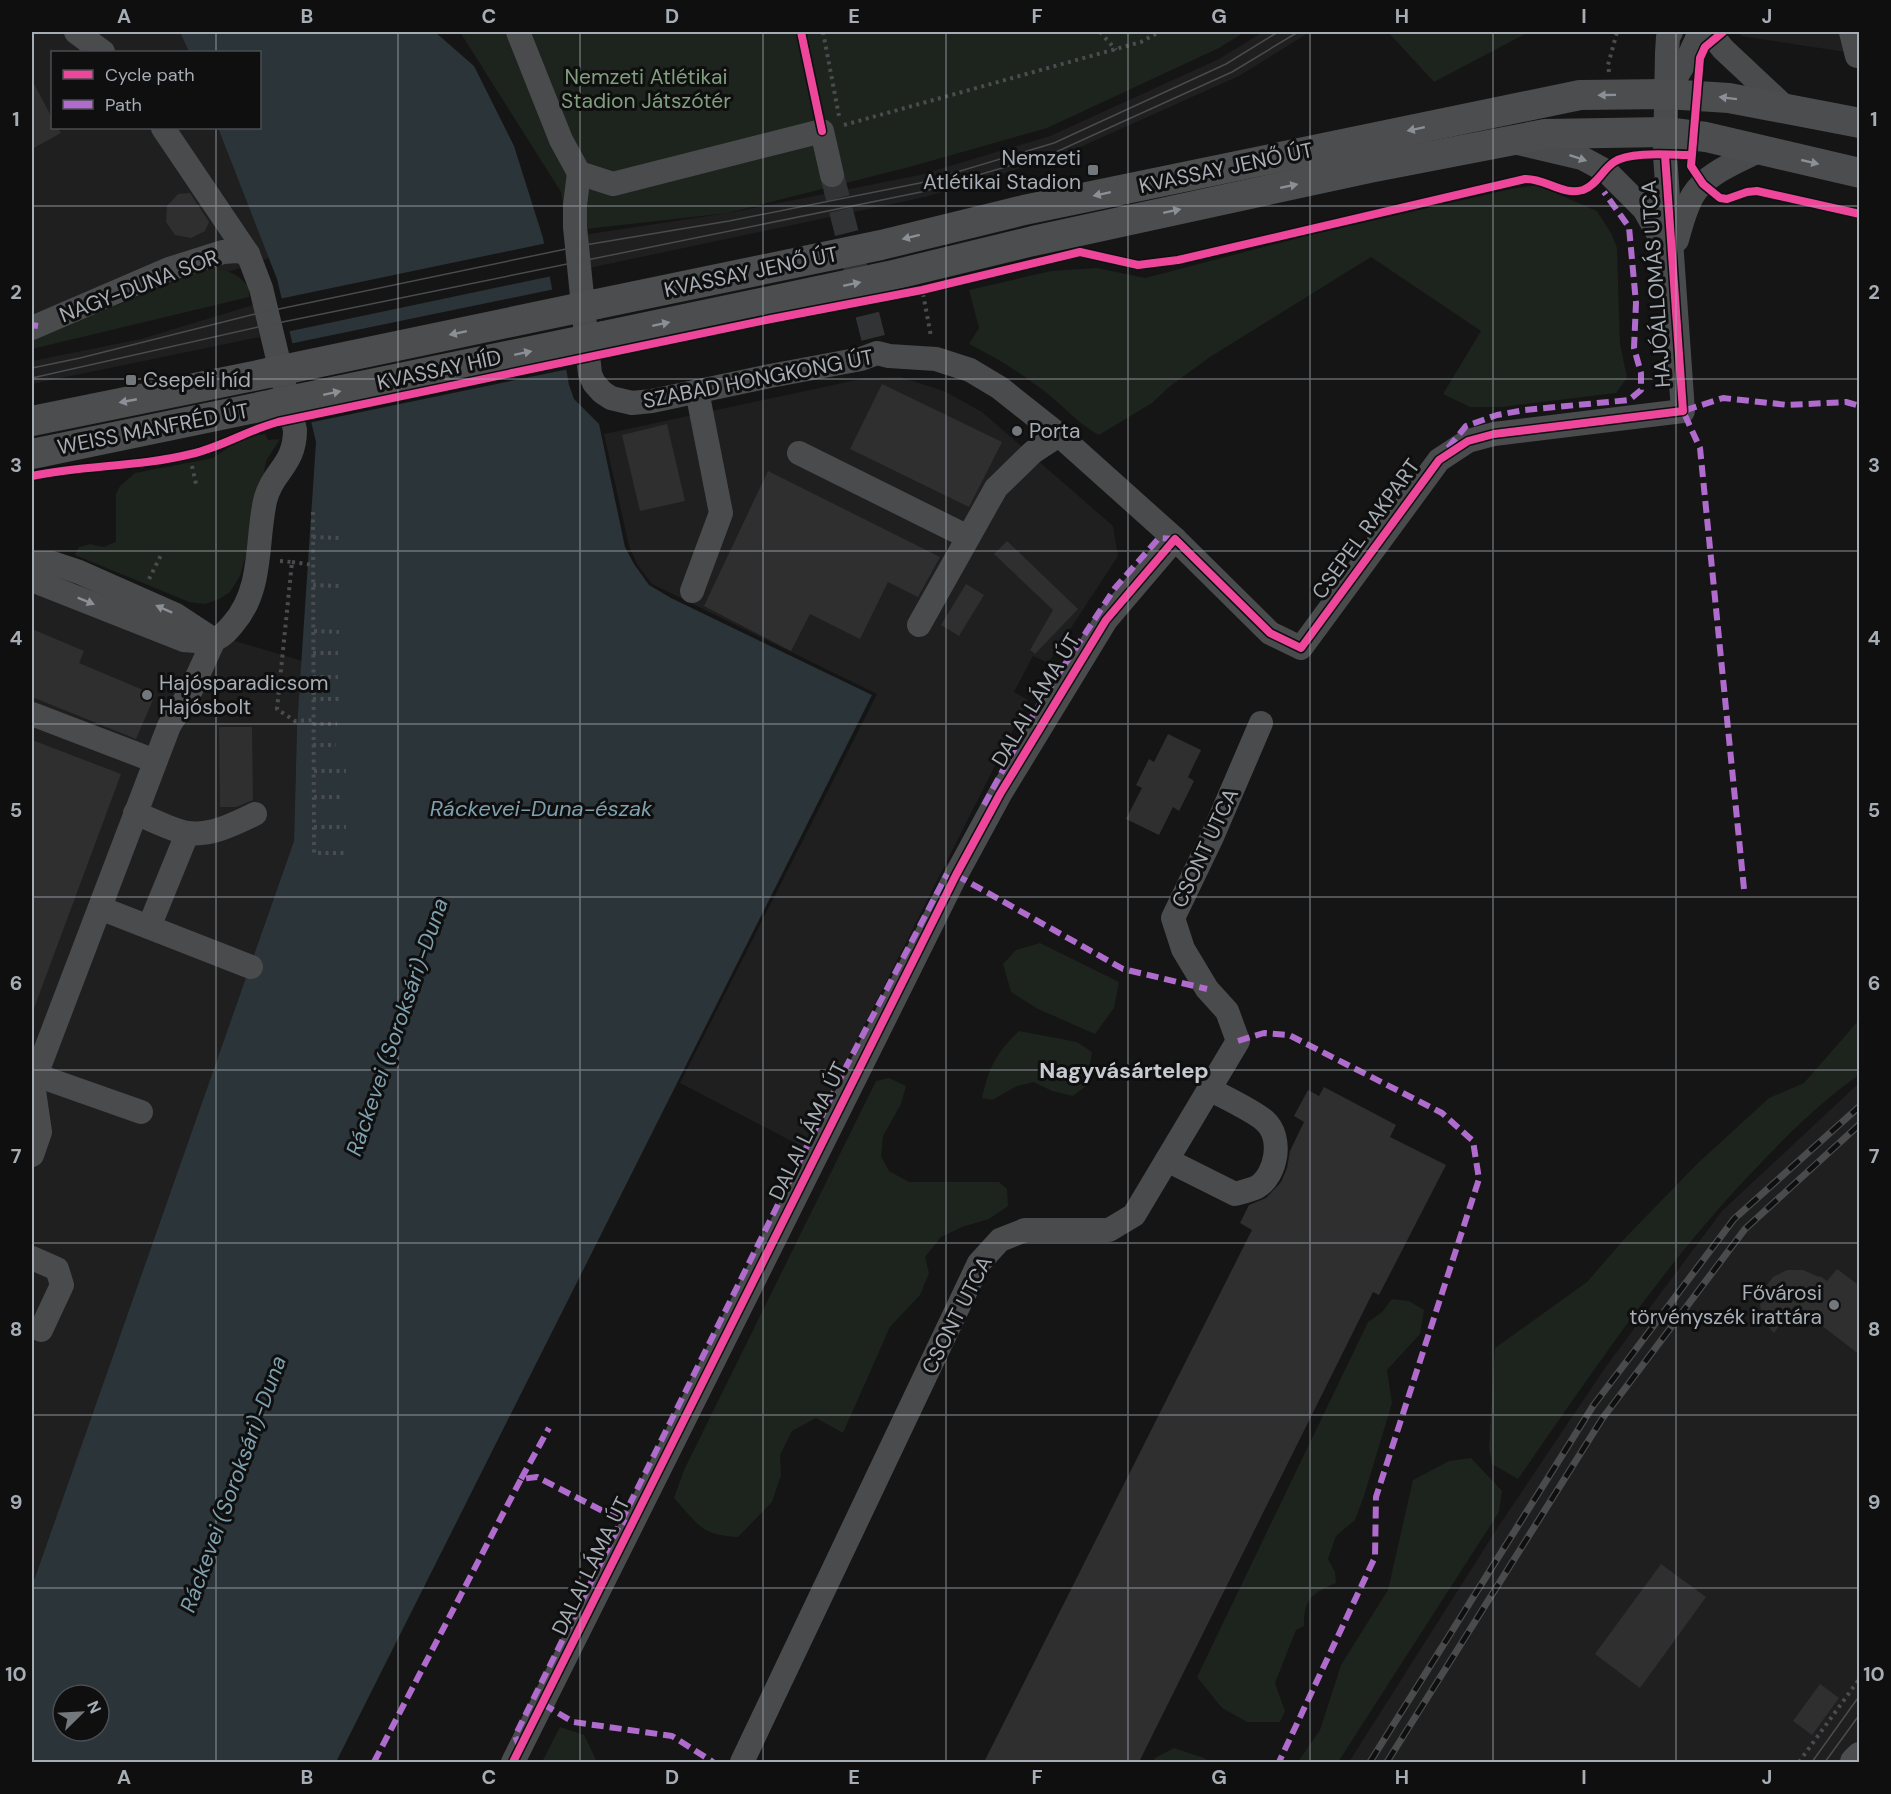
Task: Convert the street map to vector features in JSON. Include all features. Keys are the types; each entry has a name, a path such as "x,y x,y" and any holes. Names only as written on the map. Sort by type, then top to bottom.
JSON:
{"main road":[{"name":"KVASSAY JENŐ ÚT","path":"597,304 881,244 1024,210 1580,95 1666,94 1729,98 1860,123"},
{"name":"KVASSAY JENŐ ÚT","path":"604,336 889,276 1033,241 1506,140 1556,133 1665,132 1706,137 1860,173"},
{"name":"KVASSAY HÍD","path":"268,373 597,304"},
{"name":"KVASSAY HÍD","path":"274,404 604,336"},
{"name":"WEISS MANFRÉD ÚT","path":"32,421 268,373"},
{"name":"WEISS MANFRÉD ÚT","path":"32,454 274,404"},
{"path":"1855,1762 1860,1757"}],"street":[{"path":"76,32 102,51"},
{"path":"518,32 561,140 579,173 613,184 822,131 832,175"},
{"name":"HAJÓÁLLOMÁS UTCA","path":"1671,32 1667,45 1665,132 1683,411"},
{"name":"HAJÓÁLLOMÁS UTCA","path":"1666,94 1690,54 1700,32"},
{"path":"1713,32 1715,39 1723,49 1786,108"},
{"path":"1851,32 1859,52"},
{"path":"32,580 184,640 214,640 221,637 242,614 254,583 265,500 271,484 289,459 295,445 295,430 261,288 248,254 165,129"},
{"path":"1506,140 1582,158 1606,171 1644,209 1672,257"},
{"path":"1672,257 1682,219 1693,194 1714,175 1760,150"},
{"name":"SZABAD HONGKONG ÚT","path":"579,173 575,205 576,230 590,374 594,383 611,398 632,403 652,401 861,359 877,353 936,359 970,370 1000,388 1053,431 1174,539 1270,633 1301,648"},
{"name":"NAGY-DUNA SOR","path":"32,328 169,269 223,252 238,251 248,254"},
{"path":"693,591 721,513 697,391"},
{"name":"CSEPEL RAKPART","path":"1301,648 1439,460 1468,441 1494,434 1683,411"},
{"path":"919,625 996,488 1053,431"},
{"path":"799,453 968,537"},
{"name":"DALAI LÁMA ÚT","path":"513,1762 956,875 1000,794 1106,620 1174,539"},
{"path":"32,563 52,563 79,572 176,615 214,640"},
{"path":"32,1155 40,1132 34,1091 155,760 169,726 191,690 214,640"},
{"path":"32,714 155,760"},
{"name":"CSONT UTCA","path":"742,1762 979,1263 1000,1240 1025,1230 1109,1230 1134,1215 1238,1041 1227,1011 1207,989 1183,949 1173,918 1212,837 1261,723"},
{"path":"135,813 187,834 210,832 235,824 255,814"},
{"path":"148,927 187,834"},
{"path":"100,908 251,967"},
{"path":"1167,1160 1235,1194 1257,1186 1266,1178 1276,1155 1276,1141 1266,1122 1209,1089"},
{"path":"34,1091 141,1112"},
{"path":"32,1258 57,1269 62,1285 41,1330"}],"path":[{"path":"823,32 840,126 1116,50 1141,42 1159,32"},
{"path":"1100,32 1116,50"},
{"path":"1608,65 1617,32"},
{"path":"911,292 934,287"},
{"path":"922,290 936,359"},
{"path":"192,466 196,484"},
{"path":"313,512 314,853 348,853"},
{"path":"314,537 341,538"},
{"path":"139,598 162,553"},
{"path":"259,556 313,566"},
{"path":"292,562 277,709 295,721 337,724"},
{"path":"313,585 339,586"},
{"path":"314,631 339,632"},
{"path":"313,653 338,653"},
{"path":"314,677 338,677"},
{"path":"314,699 339,699"},
{"path":"313,745 336,745"},
{"path":"314,771 346,771"},
{"path":"314,797 344,797"},
{"path":"314,827 346,827"},
{"path":"1799,1762 1860,1678"}],"shaded area":[{"path":"32,32 180,32 189,51 51,51 51,129 218,129 269,258 231,271 202,270 142,296 32,337"},
{"path":"1263,32 1310,32 1239,76 1058,157 925,197 589,268 583,235 728,213 920,175 1050,136 1219,59"},
{"path":"1742,32 1859,32 1859,54 1741,36"},
{"path":"253,305 260,337 32,384 32,361 141,339"},
{"path":"900,377 944,391 982,412 1113,526 1118,556 1048,663 1033,656 1014,692 1028,700 803,1147 680,1083 877,694 652,584 637,564 629,546 604,434 866,378"},
{"path":"32,580 302,661 297,727 294,841 32,1586"},
{"path":"1859,1083 1859,1762 1349,1762 1498,1527 1607,1365 1722,1211"}],"green space":[{"name":"Nemzeti Atlétikai Stadion Játszótér","path":"460,32 1245,32 1219,48 1047,128 913,166 728,213 568,231 561,192"},
{"path":"1388,32 1529,32 1434,82"},
{"path":"1537,185 1597,211 1617,248 1620,344 1627,378 1616,393 1502,407 1470,407 1443,394 1481,331 1371,257 1210,357 1169,387 1152,403 1099,435 1024,377 969,344 979,328 969,290 1051,271 1097,268 1145,278 1306,236"},
{"path":"202,270 227,271 242,280 249,287 249,297 32,349 32,337 142,296"},
{"path":"265,434 268,440 280,439 266,461 256,520 240,576 230,592 205,604 189,602 75,555 79,547 90,544 103,547 116,542 116,494 120,486 135,473 213,458 232,445 252,436"},
{"path":"1040,943 1119,982 1114,1008 1095,1034 1038,1009 1011,992 1003,964 1016,950"},
{"path":"1859,1020 1859,1075 1820,1105 1784,1139 1694,1237 1633,1316 1518,1479 1492,1464 1489,1448 1495,1348 1587,1282 1626,1237 1698,1163 1769,1098 1804,1083"},
{"path":"1019,1031 1077,1042 1092,1052 1086,1086 1073,1096 1052,1091 1034,1082 1017,1086 992,1100 982,1098 994,1061"},
{"path":"889,1078 906,1086 901,1104 883,1136 881,1156 889,1171 909,1182 999,1182 1007,1189 1008,1206 989,1219 962,1227 941,1237 925,1257 929,1273 920,1295 890,1327 843,1433 816,1418 792,1431 780,1455 781,1475 772,1502 738,1537 715,1534 695,1522 674,1498 684,1470 876,1081"},
{"path":"1392,1299 1409,1301 1424,1310 1420,1334 1387,1370 1392,1403 1364,1496 1355,1520 1336,1536 1328,1559 1335,1572 1336,1583 1311,1598 1305,1609 1304,1626 1296,1630 1275,1683 1285,1711 1280,1722 1247,1722 1222,1708 1197,1677 1368,1322 1382,1312"},
{"path":"1471,1458 1502,1491 1499,1512 1338,1762 1298,1762 1320,1730 1341,1665 1388,1590 1413,1480 1449,1461"},
{"path":"560,1727 584,1735 597,1762 542,1762"},
{"path":"1174,1748 1210,1762 1153,1762 1155,1758"}],"water":[{"name":"Ráckevei-Duna-észak","path":"180,32 435,32 474,66 514,146 543,238 569,385 574,399 599,424 625,547 634,564 649,585 671,598 872,695 336,1762 32,1762 32,1586 294,841 297,727 316,442 277,279 218,129 261,129 261,51 189,51"}],"pier":[{"path":"547,243 552,276 286,332 279,299"},
{"path":"555,289 569,369 308,423 289,344"}],"building":[{"path":"32,80 51,116 51,129 59,129 61,133 32,149"},
{"path":"190,193 209,222 205,231 191,238 175,235 166,222 167,206 178,194"},
{"path":"882,384 1002,442 969,507 850,449"},
{"path":"667,424 685,501 640,511 622,435"},
{"path":"768,471 940,557 918,597 888,582 860,639 810,614 791,651 704,606"},
{"path":"1007,541 1078,609 1035,654 1030,650 1053,610 994,554"},
{"path":"966,584 984,595 959,636 941,625"},
{"path":"32,629 84,651 79,663 155,695 136,739 32,697"},
{"path":"219,727 252,727 253,800 236,807 220,807"},
{"path":"1168,734 1201,750 1188,777 1194,781 1179,811 1173,807 1159,835 1126,819 1142,788 1136,785 1149,759 1154,762"},
{"path":"32,740 121,774 33,1011 32,1011"},
{"path":"1324,1087 1396,1125 1390,1137 1446,1165 1379,1295 1373,1292 1139,1762 984,1762 1252,1230 1240,1223 1249,1205 1266,1198 1281,1182 1287,1168 1290,1151 1304,1122 1294,1116 1308,1090 1319,1096"},
{"path":"1837,1269 1860,1286 1860,1355 1795,1305 1774,1333 1763,1321 1760,1305 1763,1290 1773,1277 1787,1270 1803,1270 1827,1281"},
{"path":"1661,1564 1706,1597 1640,1688 1595,1654"},
{"path":"1820,1684 1839,1698 1812,1735 1793,1721"}],"tunnel":[{"path":"832,175 877,353"}],"tram line":[{"path":"32,368 255,314 585,245 729,221 920,183 1054,143 1226,64 1278,32"},
{"path":"32,378 258,327 921,192 1056,152 1232,72 1298,32"},
{"path":"1812,1762 1860,1695"},
{"path":"1825,1762 1860,1714"}],"railway":[{"path":"1370,1762 1593,1406 1734,1219 1860,1106"},
{"path":"1387,1762 1602,1419 1745,1229 1860,1124"}],"marked path":[{"path":"1448,448 1466,426 1497,415 1525,410 1629,400 1641,390 1641,373 1634,348 1636,303 1629,227 1604,192"},
{"path":"32,325 38,326"},
{"path":"1744,889 1700,448 1683,411 1723,398 1788,405 1846,402 1860,406"},
{"path":"984,805 1030,720 1115,588 1159,538 1175,539"},
{"path":"520,1748 515,1736 846,1067 947,874"},
{"path":"956,875 1123,969 1207,989"},
{"path":"1238,1041 1264,1033 1289,1035 1442,1113 1473,1141 1479,1179 1376,1497 1375,1557 1279,1762"},
{"path":"521,1479 549,1428"},
{"path":"374,1762 521,1479 537,1477 628,1524"},
{"path":"543,1704 573,1722 672,1736 713,1762"}],"cycle path":[{"path":"801,32 822,131"},
{"path":"1723,32 1705,47 1700,58 1691,166 1703,184 1720,198 1727,199 1757,191 1860,214"},
{"path":"513,1762 956,875 1000,794 1106,620 1175,539 1270,633 1301,648 1439,460 1468,441 1494,434 1683,411 1665,155"},
{"path":"32,476 171,458 202,451 278,422 771,319 922,290 1080,252 1138,265 1178,260 1525,179 1540,181 1568,191 1583,190 1592,185 1614,162 1630,156 1691,155"}],"place":[{"name":"Nemzeti Atlétikai Stadion","path":"1093,170"},
{"name":"Csepeli híd","path":"131,380"},
{"name":"Porta","path":"1017,431"},
{"name":"Hajósparadicsom Hajósbolt","path":"147,695"},
{"name":"Fővárosi törvényszék irattára","path":"1834,1305"}],"district":[{"name":"Nagyvásártelep","path":"1124,1070"}],"water label":[{"name":"Ráckevei (Soroksári)-Duna","path":"397,1027"},
{"name":"Ráckevei (Soroksári)-Duna","path":"233,1484"}]}
